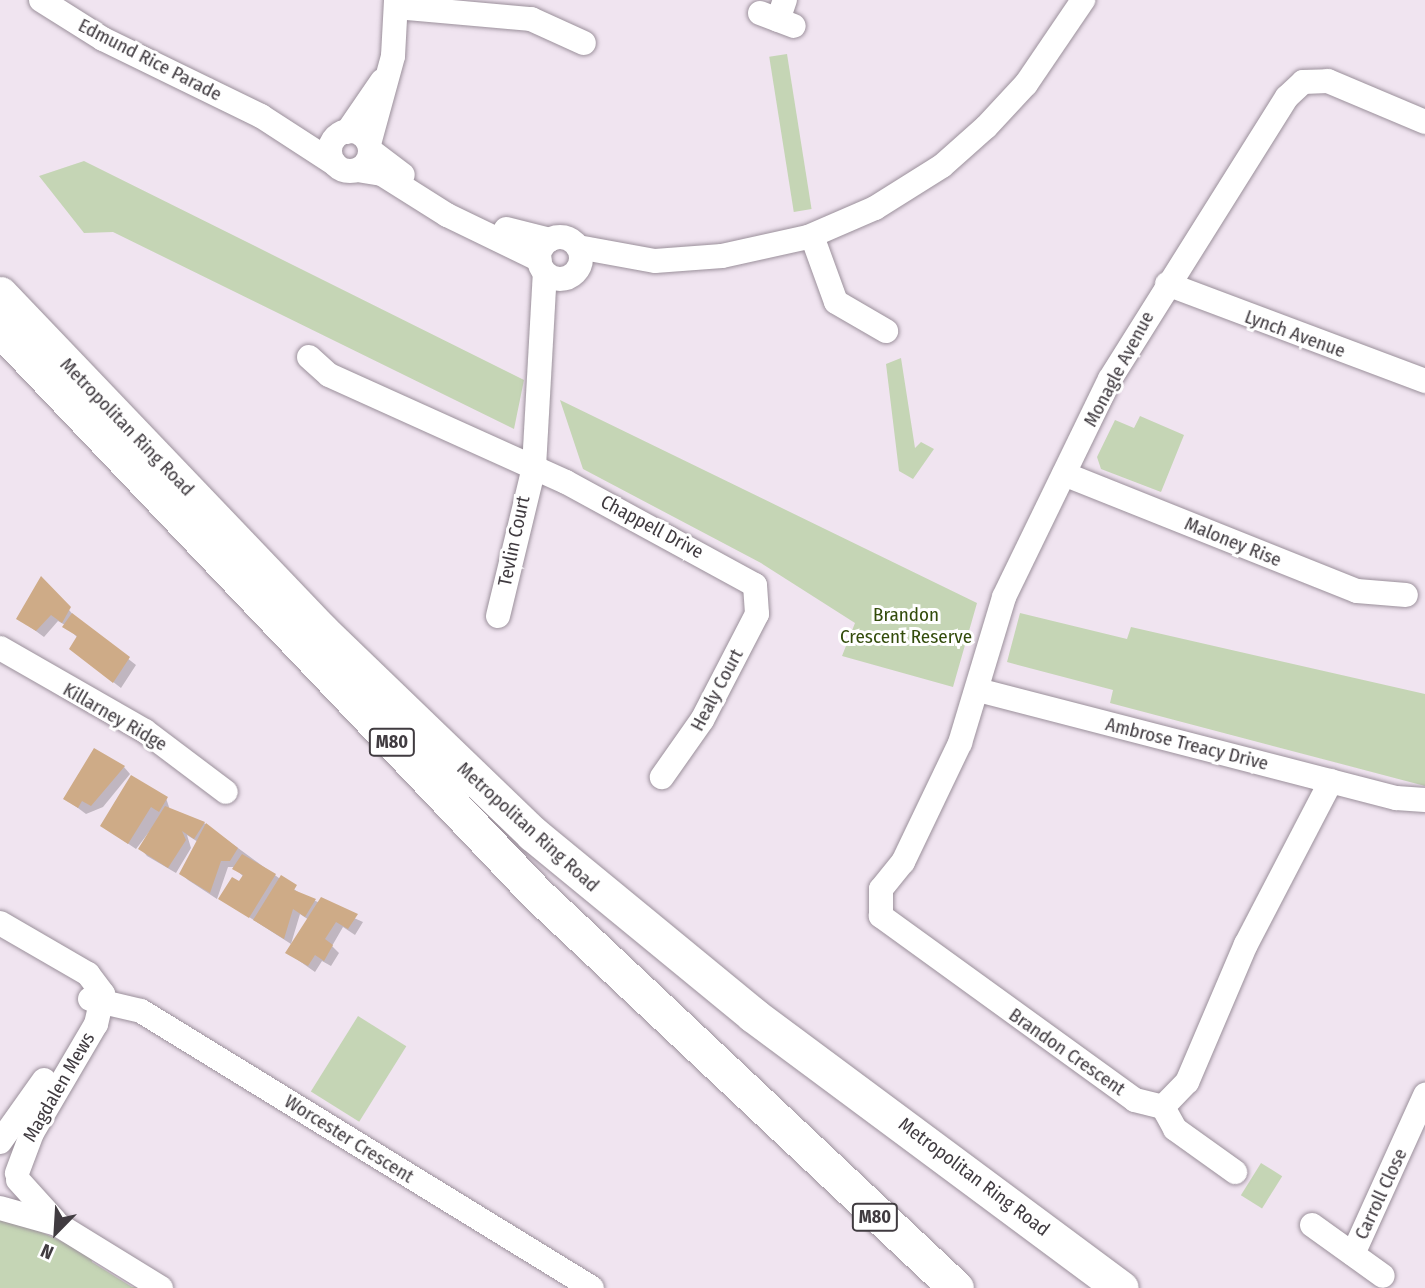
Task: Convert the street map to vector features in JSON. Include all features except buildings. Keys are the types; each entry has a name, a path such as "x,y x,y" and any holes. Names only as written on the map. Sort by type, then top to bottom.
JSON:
{"highway":[{"name":"Metropolitan Ring Road","path":"0,294 321,630 533,834 742,1007 1119,1285"},
{"name":"Metropolitan Ring Road","path":"0,329 537,894 956,1288"}],"street":[{"name":"Edmund Rice Parade","path":"41,0 103,39 261,116 358,157 447,215 556,264 568,239 578,247 655,261"},
{"path":"523,462 556,264 655,261 762,250 812,236 895,197 963,148 1026,84 1083,0"},
{"path":"390,69 344,133 332,145 358,157 390,69 396,4 531,19 584,44"},
{"name":"Monagle Avenue","path":"978,690 1004,597 1123,354 1287,97 1312,80 1425,122"},
{"name":"Edmund Rice Parade","path":"261,116 344,133 358,157"},
{"path":"812,236 836,302 886,331"},
{"name":"Lynch Avenue","path":"1167,284 1425,381"},
{"name":"Chappell Drive","path":"309,357 341,380 523,462 735,570 760,598"},
{"name":"Tevlin Court","path":"498,616 523,462"},
{"name":"Maloney Rise","path":"1064,474 1357,591 1406,595"},
{"name":"Healy Court","path":"662,777 702,720 760,598"},
{"name":"Killarney Ridge","path":"0,648 145,730 226,792"},
{"name":"Ambrose Treacy Drive","path":"978,690 1396,799 1425,814"},
{"name":"Brandon Crescent","path":"978,690 907,853 881,889 881,915 1135,1100 1163,1107"},
{"path":"1235,1172 1175,1129 1163,1107 1187,1082 1246,943 1331,781"},
{"name":"Ambrose Treacy Drive","path":"1396,799 1425,800"},
{"path":"0,923 75,970 96,1000"},
{"name":"Magdalen Mews","path":"0,1142 96,1000"},
{"name":"Magdalen Mews","path":"0,1208 15,1194 12,1170 96,1000"},
{"name":"Worcester Crescent","path":"96,1000 153,1018 592,1288"},
{"name":"Carroll Close","path":"1353,1254 1425,1095"},
{"path":"12,1170 57,1224"},
{"path":"0,1208 57,1224 161,1288"},
{"name":"Carroll Close","path":"1312,1225 1383,1276"}],"green space":[{"path":"787,54 812,209 794,212 769,57"},
{"path":"84,161 524,380 514,429 113,232 84,233 39,176"},
{"path":"901,358 915,448 921,442 934,449 913,479 899,471 886,364"},
{"name":"Brandon Crescent Reserve","path":"560,400 977,603 953,687 842,656 855,623 761,563 583,469"},
{"path":"1140,416 1184,435 1161,492 1101,469 1097,457 1115,420 1134,428"},
{"path":"1020,613 1127,639 1131,627 1425,694 1425,786 1110,703 1113,690 1007,662"},
{"path":"358,1016 406,1046 359,1122 311,1091"},
{"path":"1261,1163 1282,1176 1262,1208 1241,1195"},
{"path":"0,1213 91,1255 92,1262 132,1287 146,1288 0,1288"}]}
